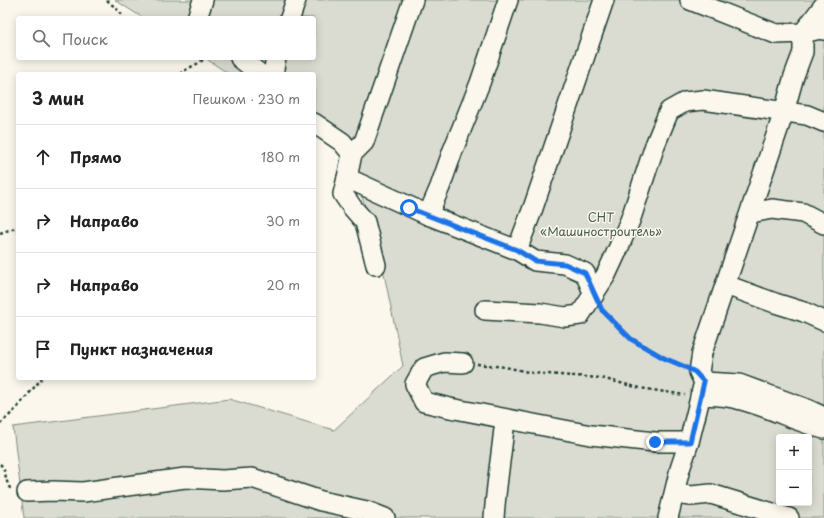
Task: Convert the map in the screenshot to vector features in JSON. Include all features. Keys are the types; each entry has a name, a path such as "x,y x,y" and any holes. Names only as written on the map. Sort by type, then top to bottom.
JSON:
{"lane":[{"path":"198,16 203,0"},
{"path":"291,16 296,0"},
{"path":"376,265 365,222 352,208 343,194 352,154 364,142 413,0"},
{"path":"428,215 480,83 508,0"},
{"path":"517,250 533,208 604,0"},
{"path":"690,0 776,34 803,33 820,29 824,30"},
{"path":"668,518 680,469 690,442 702,389 699,372 702,353 751,213 803,52 803,33 824,5"},
{"path":"242,60 258,72"},
{"path":"273,72 276,60"},
{"path":"485,310 540,313 565,317 580,315 606,275 631,218 655,145 669,111 685,102 703,100 807,115 824,122"},
{"path":"316,124 342,142 352,154"},
{"path":"347,178 428,215 517,250 535,261 565,264 585,273 594,295"},
{"path":"751,213 772,209 804,214 824,224"},
{"path":"726,285 804,312 824,321"},
{"path":"463,363 444,362 424,368 415,384 424,402 505,419 599,436 655,442 690,442"},
{"path":"702,389 740,384 807,409 824,417"},
{"path":"702,389 714,395 741,400 804,424 824,429"},
{"path":"494,518 496,488 505,419"},
{"path":"27,492 83,492 186,478 223,480 252,478 321,501 385,518"},
{"path":"675,494 691,496 711,494 789,518"}],"path":[{"path":"107,0 120,12 122,16"},
{"path":"183,72 203,60"},
{"path":"0,233 16,228"},
{"path":"463,363 505,367 533,373 601,378 640,388 680,395 696,395 702,389 695,372 664,358 631,339 602,310 594,295"},
{"path":"0,424 16,409 40,380"},
{"path":"0,464 10,488 27,492"}],"green space":[{"name":"СНТ «Машиностроитель»","path":"115,0 824,0 824,518 24,518 13,427 229,399 334,430 403,366 382,264 370,221 346,149 316,130 316,72 226,72 208,60 316,60 316,16 140,16"}],"route":[{"path":"409,208 517,250 535,261 565,264 585,273 602,310 631,339 664,358 695,372 704,382 690,442 655,442"}]}
